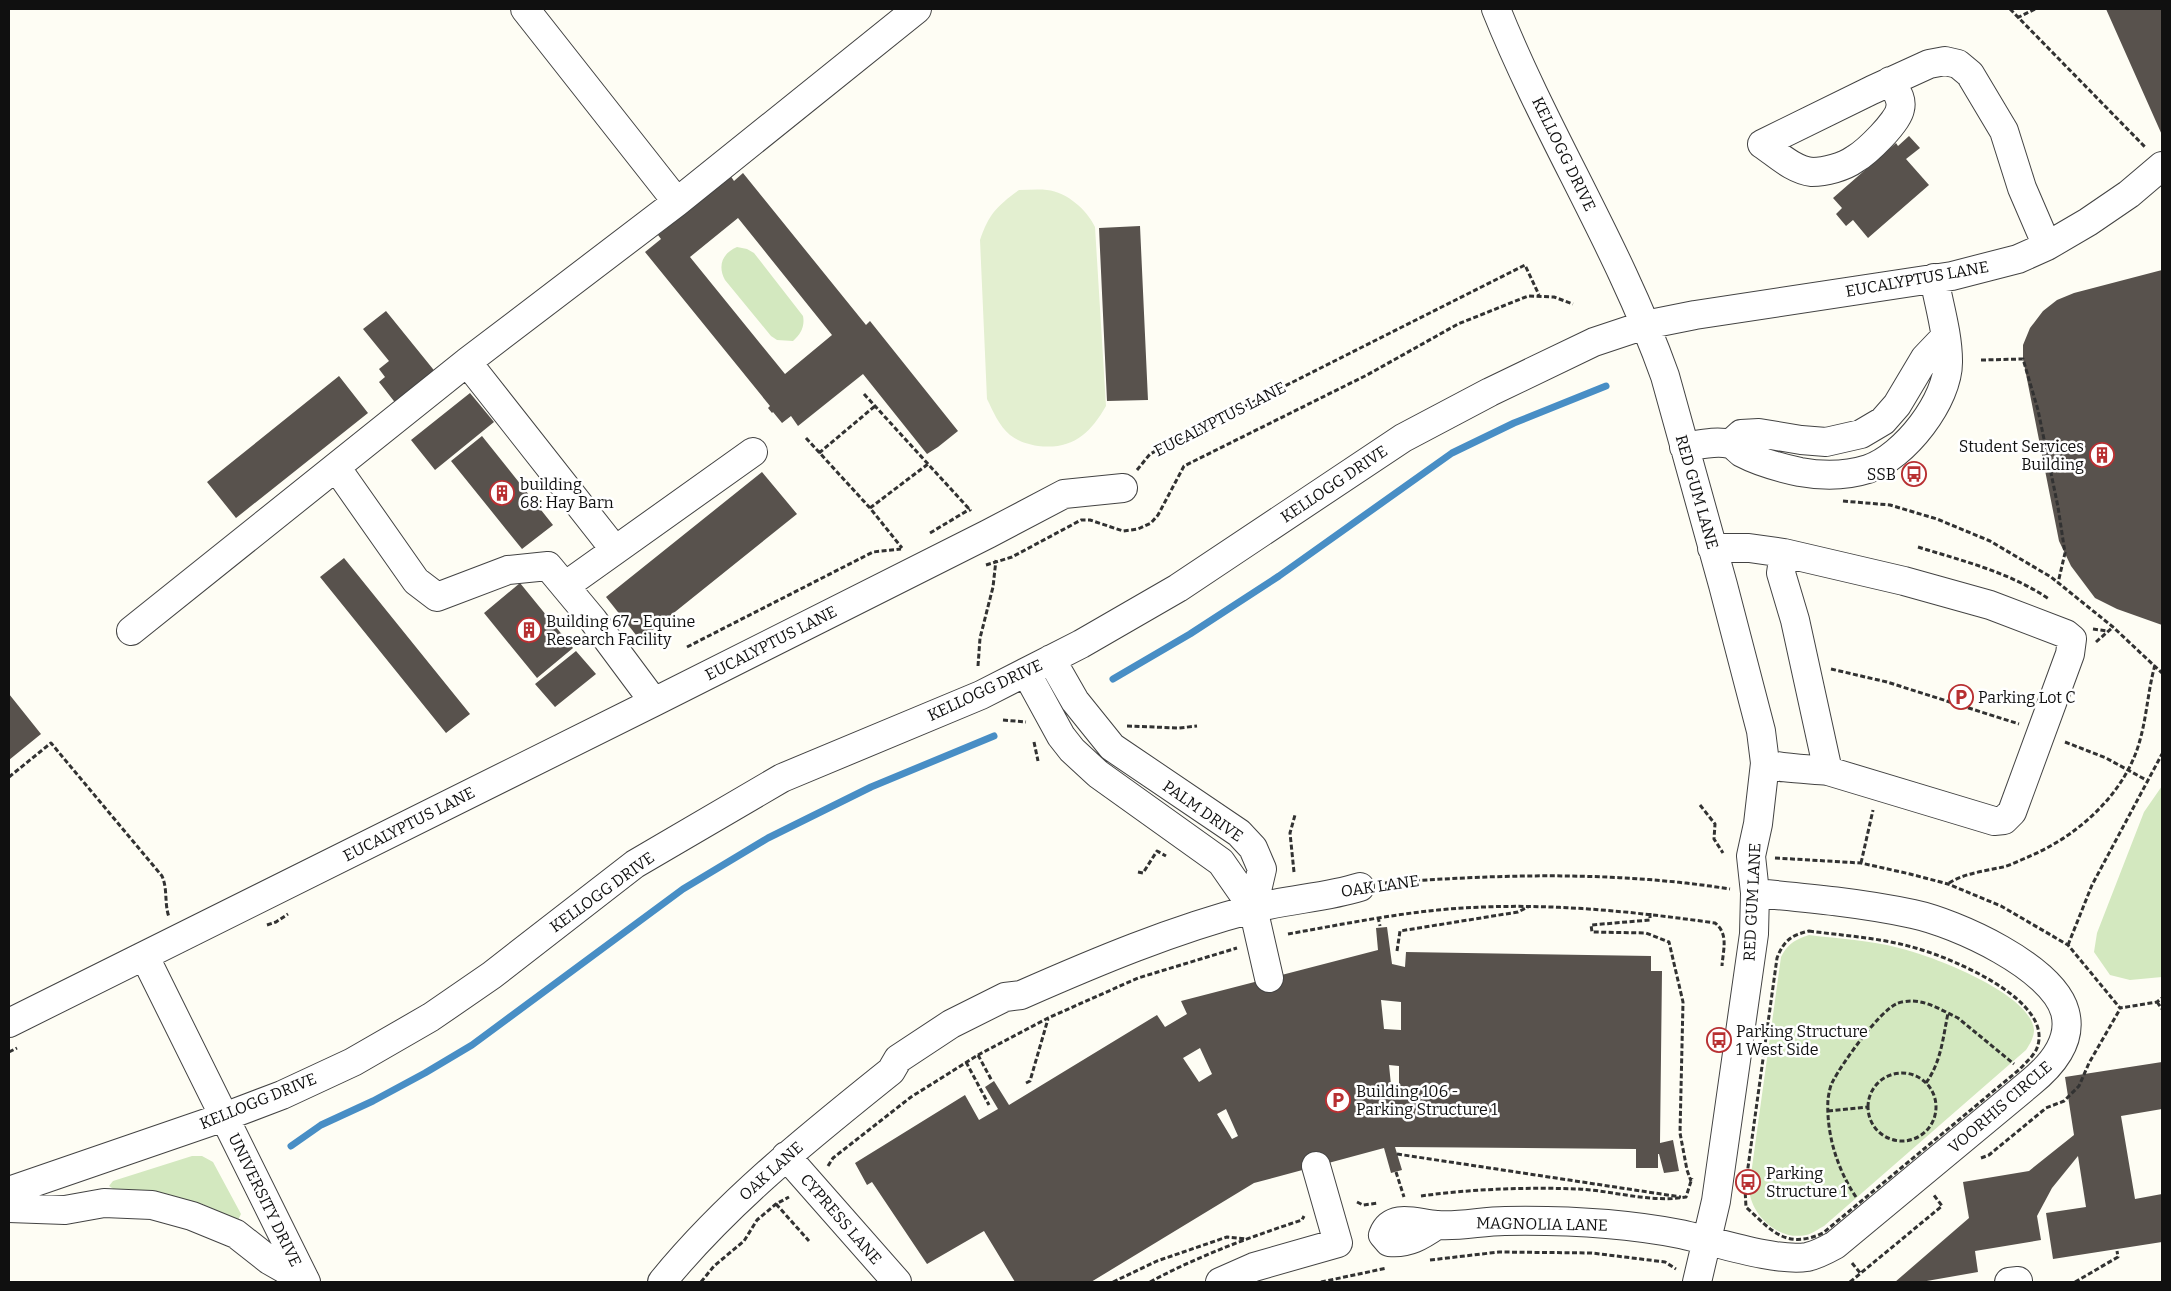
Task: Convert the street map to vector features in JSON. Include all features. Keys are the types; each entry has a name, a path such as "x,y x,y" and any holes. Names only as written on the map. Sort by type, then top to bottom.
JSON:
{"street":[{"path":"525,9 676,202"},
{"path":"131,631 467,362 676,202 917,9"},
{"name":"KELLOGG DRIVE","path":"9,1191 224,1117 282,1095 353,1062 430,1017 492,975 635,864 782,778 981,694 1051,659 1178,588 1402,438 1490,392 1594,342 1645,325 1631,290 1496,9"},
{"path":"1890,81 1929,64 1945,61 1958,64 1970,74 2004,131 2013,154 2022,188 2048,246"},
{"name":"EUCALYPTUS LANE","path":"1645,325 1695,314 1983,270 2018,259 2048,246 2129,194 2157,160"},
{"path":"1684,447 1709,443 1730,444 1742,453 1800,472 1837,475 1868,469 1888,458 1915,432 1934,406 1945,384 1948,361 1934,278"},
{"name":"RED GUM LANE","path":"1645,325 1665,376 1755,708 1765,763 1758,824 1752,856 1755,893 1754,934 1716,1201 1707,1240 1687,1276"},
{"path":"467,362 615,550"},
{"path":"564,586 753,452"},
{"path":"336,467 416,581 438,597 508,570 548,566 602,632 654,702"},
{"name":"EUCALYPTUS LANE","path":"9,1023 145,957 654,702 971,543 1064,494 1123,488"},
{"path":"1712,548 1749,548 1784,553 1904,581 1990,605 2066,634 2072,639 2072,647 2012,812 2004,820 1994,822 1879,785 1828,771 1800,767 1774,767 1765,763"},
{"path":"1784,553 1781,573 1796,620 1828,771"},
{"name":"PALM DRIVE","path":"1051,659 1075,701 1112,747 1239,833 1253,848 1262,869 1253,908"},
{"name":"PALM DRIVE","path":"1026,672 1061,736 1072,750 1098,774 1221,862 1253,908"},
{"name":"OAK LANE","path":"662,1282 688,1250 786,1156 891,1071 907,1068 961,1039 1009,1009 1021,995 1112,955 1253,908 1360,887"},
{"name":"VOORHIS CIRCLE","path":"1707,1240 1792,1257 1806,1257 1821,1253 1835,1245 2047,1069 2061,1049 2067,1024 2065,1012 2059,998 2039,977 2024,964 1972,934 1914,914 1843,902 1755,893"},
{"path":"1253,908 1269,978"},
{"name":"UNIVERSITY DRIVE","path":"145,957 305,1281"},
{"name":"CYPRESS LANE","path":"786,1156 896,1282"},
{"path":"1220,1282 1254,1267 1338,1243 1316,1166"},
{"path":"9,1208 65,1210 104,1203 152,1206 192,1216 236,1234 269,1260 305,1281"},
{"name":"MAGNOLIA LANE","path":"1437,1225 1504,1220 1590,1222 1669,1232 1707,1240"}],"path":[{"path":"2010,9 2157,160"},
{"path":"2017,18 2035,9"},
{"name":"EUCALYPTUS LANE","path":"1123,488 1150,454 1525,265 1539,295"},
{"path":"997,562 1012,557 1081,520 1090,520 1122,531 1138,529 1151,523 1158,516 1184,466 1366,375 1458,324 1528,296 1554,296 1573,304"},
{"path":"1981,360 2022,359 2038,410 2058,507 2065,553 2058,582"},
{"path":"864,394 974,514"},
{"path":"819,453 874,406"},
{"path":"806,438 870,508 902,548"},
{"path":"870,508 928,464"},
{"path":"1838,500 1890,505 1990,541 2058,582 2162,673"},
{"path":"928,534 970,509"},
{"path":"687,647 873,552 902,548 911,544"},
{"path":"978,666 980,638 993,588 997,562 996,553"},
{"path":"1805,663 1887,682 1971,707 2041,732 2129,770 2148,781"},
{"path":"1948,884 1959,877 2006,866 2043,850 2077,828 2108,800 2129,770 2140,740 2155,665"},
{"path":"1003,720 1029,722 1031,728"},
{"path":"1124,726 1179,728 1197,726"},
{"path":"1033,734 1038,761"},
{"path":"9,777 51,743 162,876 167,891 167,910 178,940"},
{"path":"2068,945 2092,885 2162,754"},
{"path":"1860,863 1879,785"},
{"path":"1700,805 1715,824 1714,839 1723,853"},
{"path":"1294,872 1290,834 1295,815"},
{"path":"1138,872 1143,873 1157,850 1174,860"},
{"name":"OAK LANE","path":"1360,887 1460,877 1547,876 1630,878 1755,893"},
{"path":"1397,951 1400,931 1518,912 1530,906"},
{"path":"1288,934 1378,917 1440,910 1530,906 1650,913 1715,923 1722,928 1725,935 1722,968"},
{"path":"1650,913 1650,920 1591,924 1592,932 1646,933 1670,942 1683,1002 1680,1133 1691,1181"},
{"path":"1378,917 1380,926"},
{"path":"1809,931 1884,940 1918,948 1978,974 2012,995 2029,1010 2037,1023 2039,1036 2037,1050 2020,1069 1822,1232 1810,1238 1797,1240 1782,1237 1773,1232 1746,1207 1745,1190 1777,958 1787,940 1796,934 1809,931"},
{"path":"830,1172 827,1167 833,1158 911,1097 978,1055 1048,1018 1138,978 1231,948 1238,948"},
{"path":"2162,998 2156,1002 2162,1009"},
{"path":"1859,1203 1844,1181 1838,1166 1829,1128 1828,1098 1831,1082 1845,1061 1873,1024 1896,1004 1910,1001 1927,1003 1958,1018 2020,1069"},
{"path":"1972,1157 1981,1158 1989,1155 2046,1108 2064,1101 2079,1086 2089,1063 2120,1008"},
{"path":"1926,1083 1934,1072 1940,1054 1948,1013"},
{"path":"1026,1083 1030,1081 1048,1018"},
{"path":"978,1055 992,1081"},
{"path":"966,1062 990,1105"},
{"path":"1906,1073 1926,1083 1935,1101 1934,1120 1921,1135 1911,1140 1901,1141 1881,1134 1872,1122 1868,1107 1870,1096 1875,1086 1884,1078 1894,1074 1906,1073"},
{"path":"1828,1111 1868,1107"},
{"path":"1397,1154 1686,1197"},
{"path":"1396,1172 1405,1198"},
{"path":"1686,1197 1693,1172"},
{"path":"1396,1200 1437,1194 1499,1190 1579,1189 1671,1200 1686,1197"},
{"path":"1850,1282 1942,1206 1930,1191"},
{"path":"701,1282 714,1266 744,1241 757,1220 776,1204 791,1196"},
{"path":"1357,1202 1363,1205 1380,1202"},
{"path":"776,1204 810,1241"},
{"path":"1150,1282 1176,1268 1247,1239 1302,1220 1306,1214"},
{"path":"1113,1282 1158,1261 1227,1237 1247,1239"},
{"path":"2075,1282 2118,1258 2117,1251"},
{"path":"1424,1261 1499,1252 1592,1253 1665,1262 1687,1276"},
{"path":"1321,1282 1396,1266"}],"green space":[{"path":"1019,190 1047,190 1062,194 1082,208 1095,227 1106,406 1093,425 1079,438 1050,447 1023,442 1013,437 999,423 987,399 980,240 990,217"},
{"path":"737,247 754,253 803,316 802,330 793,341 777,340 771,336 725,280 722,269 723,260 728,253"},
{"path":"2162,786 2162,977 2130,980 2110,975 2094,952 2097,933 2144,812"},
{"path":"1809,935 1888,945 1955,967 1998,990 2016,1003 2029,1016 2034,1030 2033,1038 2026,1050 1824,1226 1813,1233 1796,1236 1776,1230 1761,1217 1751,1199 1749,1189 1781,957 1792,943"},
{"path":"192,1156 202,1156 213,1162 241,1214 238,1220 202,1204 181,1198 155,1192 115,1190 109,1186 113,1181"}],"building":[{"path":"2106,9 2162,9 2162,135"},
{"path":"1909,136 1920,148 1906,159 1929,185 1868,238 1853,220 1846,226 1836,214 1842,208 1833,198 1896,143 1898,146"},
{"path":"743,173 866,325 870,321 958,431 927,454 863,374 798,426 791,416 782,423 772,413 768,408 770,406 645,252 661,239 658,235 726,181 725,179 730,175 734,181","holes":["738,218 832,335 785,374 690,257"]},
{"path":"1140,226 1148,400 1107,401 1099,228"},
{"name":"Student Services Building","path":"2162,270 2162,625 2117,609 2095,598 2071,566 2059,541 2023,359 2023,345 2030,328 2043,311 2057,300 2074,293"},
{"path":"386,311 437,374 397,405 379,382 385,377 379,369 389,361 363,329"},
{"path":"339,376 368,413 236,518 207,482"},
{"path":"470,393 494,422 435,470 411,440"},
{"name":"building 68: Hay Barn","path":"482,436 553,525 522,549 451,461"},
{"path":"762,472 797,514 640,640 606,597"},
{"path":"344,558 470,714 446,733 320,577"},
{"name":"Building 67 - Equine Research Facility","path":"520,583 573,648 537,678 484,613"},
{"path":"576,651 596,674 555,707 535,684"},
{"path":"9,694 41,734 9,760"},
{"name":"Building 106 - Parking Structure 1","path":"1387,927 1392,964 1405,967 1406,952 1651,956 1651,971 1662,971 1660,1143 1673,1140 1679,1171 1664,1173 1659,1154 1658,1168 1636,1168 1636,1149 1395,1147 1402,1170 1391,1173 1384,1148 1254,1183 1091,1282 1015,1282 984,1231 927,1264 872,1182 867,1185 855,1163 965,1095 979,1120 998,1109 985,1087 994,1081 1009,1105 1157,1015 1165,1027 1187,1014 1181,1001 1378,950 1376,928","holes":["1381,1000 1401,1002 1401,1030 1384,1029","1200,1048 1212,1074 1199,1082 1183,1058","1389,1065 1399,1066 1399,1095 1392,1095","1226,1109 1238,1136 1232,1139 1217,1114"]},
{"path":"2162,1062 2162,1109 2121,1116 2135,1199 2162,1194 2162,1242 2053,1259 2046,1213 2086,1207 2078,1156 2052,1188 2037,1216 2041,1240 1975,1251 1978,1272 1921,1282 1895,1282 1969,1218 1963,1182 2029,1171 2074,1135 2065,1077"}],"waterway":[{"path":"1113,679 1190,634 1279,576 1452,453 1514,423 1606,386"},
{"path":"291,1146 321,1125 373,1101 472,1045 683,889 768,838 871,787 994,736"}],"place":[{"name":"Student Services Building","path":"2102,455"},
{"name":"SSB","path":"1914,474"},
{"name":"building 68: Hay Barn","path":"502,493"},
{"name":"Building 67 - Equine Research Facility","path":"529,630"},
{"name":"Parking Lot C","path":"1961,697"},
{"name":"Parking Structure 1 West Side","path":"1719,1040"},
{"name":"Building 106 - Parking Structure 1","path":"1338,1100"},
{"name":"Parking Structure 1","path":"1748,1182"}]}
